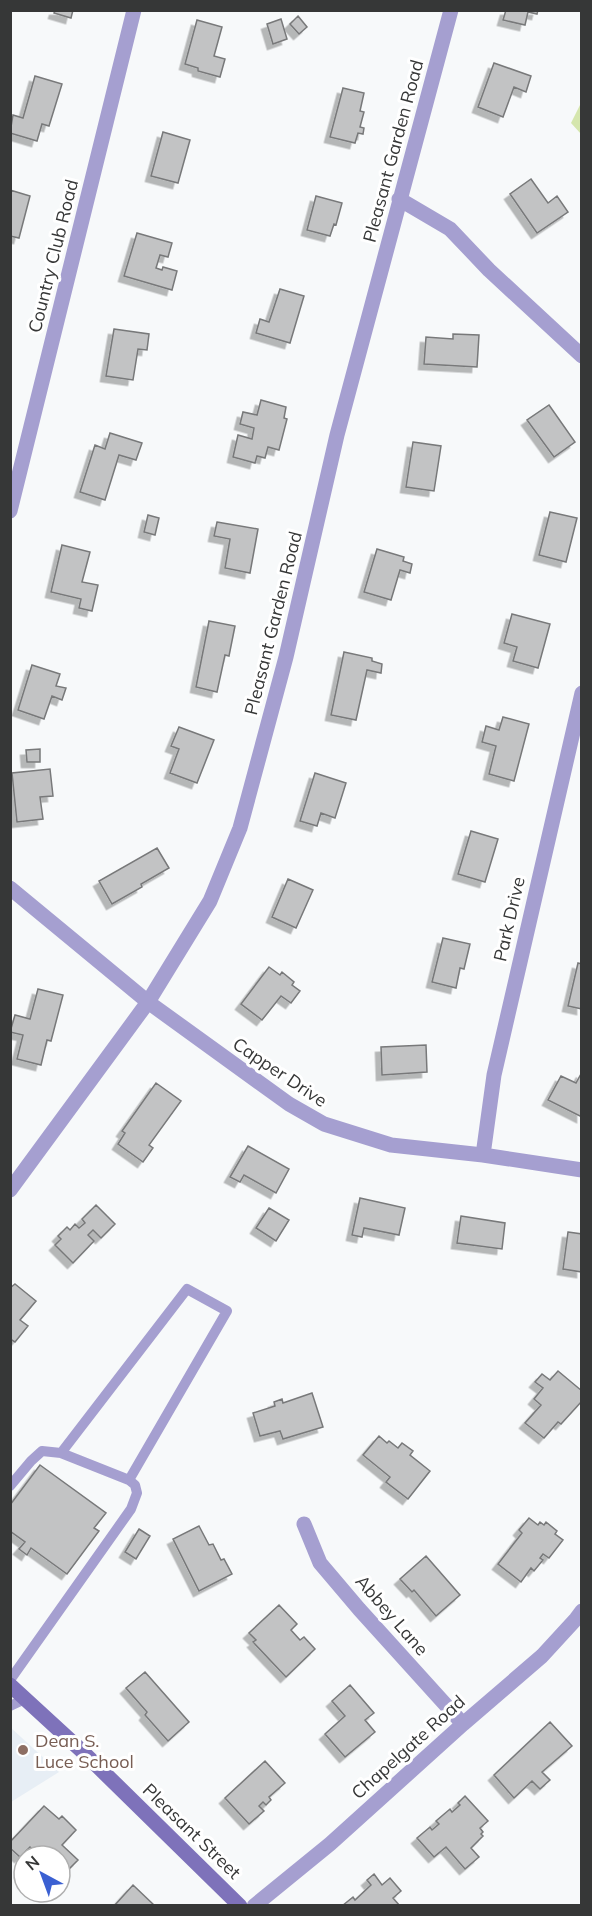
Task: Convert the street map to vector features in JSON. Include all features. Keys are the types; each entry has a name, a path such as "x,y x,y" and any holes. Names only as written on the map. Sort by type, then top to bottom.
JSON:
{"main road":[{"name":"Pleasant Street","path":"10,1685 83,1752 240,1905"}],"street":[{"name":"Country Club Road","path":"10,511 134,10"},
{"name":"Pleasant Garden Road","path":"10,1190 148,1002 210,901 240,828 286,657 337,435 451,10"},
{"path":"399,199 450,229 489,270 582,356"},
{"name":"Park Drive","path":"483,1155 494,1075 582,693"},
{"name":"Capper Drive","path":"10,888 148,1002 289,1104 324,1124 391,1146 483,1155 582,1170"},
{"name":"Abbey Lane","path":"304,1524 320,1563 463,1724"},
{"name":"Chapelgate Road","path":"254,1905 330,1844 542,1656 582,1611"}],"lane":[{"path":"61,1453 187,1289 227,1311 129,1480"},
{"path":"10,1486 42,1451 61,1453 129,1480 135,1485 137,1493 131,1509 10,1680"},
{"path":"10,1706 25,1698"}],"shaded area":[{"name":"Dean S. Luce School","path":"10,1727 59,1772 11,1802 10,1802"}],"green space":[{"path":"581,103 581,134 571,123"}],"building":[{"path":"55,10 73,10 71,18 54,13"},
{"path":"506,10 538,10 537,14 528,12 525,25 503,20"},
{"path":"298,16 307,27 299,34 290,24"},
{"path":"281,19 287,39 273,44 267,24"},
{"path":"197,20 222,27 214,56 225,59 220,77 198,71 198,68 185,64"},
{"path":"494,63 531,76 526,92 514,87 503,117 478,107"},
{"path":"35,76 62,84 49,126 42,124 37,141 10,133 13,115 23,118"},
{"path":"343,88 364,93 360,111 364,112 360,127 364,128 363,134 358,133 355,143 330,137"},
{"path":"163,132 190,140 178,183 151,176"},
{"path":"531,179 548,203 557,196 568,212 537,233 510,194"},
{"path":"10,190 30,196 19,238 10,236"},
{"path":"316,196 342,203 336,225 334,224 330,236 307,230"},
{"path":"137,233 172,243 168,257 160,255 156,268 162,270 163,267 177,271 172,290 124,276"},
{"path":"280,289 304,296 290,343 256,333 260,319 269,322"},
{"path":"114,329 149,334 147,350 138,349 133,380 106,376"},
{"path":"453,334 479,335 477,367 424,364 426,337 453,339"},
{"path":"261,400 286,407 284,418 287,419 279,450 268,447 265,458 257,456 255,463 233,457 238,435 252,439 254,428 240,424 243,412 257,415"},
{"path":"549,405 575,442 554,457 527,420"},
{"path":"110,433 142,443 136,460 119,455 105,500 80,492 95,445 105,449"},
{"path":"413,442 441,446 434,491 406,487"},
{"path":"550,512 577,518 566,562 539,555"},
{"path":"148,515 159,518 155,535 144,532"},
{"path":"217,522 258,529 250,573 225,568 230,539 214,536"},
{"path":"62,545 90,552 82,582 98,585 92,611 79,608 81,599 51,592"},
{"path":"377,549 404,557 403,561 412,564 410,573 400,570 391,600 364,592"},
{"path":"512,614 550,624 538,668 513,661 517,647 504,643"},
{"path":"209,621 235,626 229,656 225,655 217,692 196,687"},
{"path":"344,652 372,658 372,661 382,664 381,673 367,670 356,720 331,715"},
{"path":"32,665 60,674 56,686 66,688 62,700 52,696 44,719 18,710"},
{"path":"503,717 529,724 514,781 489,774 496,746 482,742 486,726 499,730"},
{"path":"179,727 214,740 197,783 170,773 179,749 171,746"},
{"path":"40,749 40,762 27,762 26,750"},
{"path":"50,769 53,796 40,797 43,819 17,822 12,773"},
{"path":"315,773 346,783 335,818 321,813 317,826 300,821"},
{"path":"471,831 498,839 485,882 458,874"},
{"path":"157,848 169,868 112,904 99,881"},
{"path":"288,879 313,890 296,928 272,917"},
{"path":"443,938 470,944 464,969 460,968 456,988 432,982"},
{"path":"578,963 582,964 582,1009 568,1006"},
{"path":"269,967 280,975 282,972 294,982 292,985 300,991 291,1003 281,996 262,1020 241,1004"},
{"path":"38,989 63,995 51,1041 47,1040 41,1065 17,1059 23,1035 10,1032 15,1015 30,1019"},
{"path":"426,1045 427,1072 382,1075 381,1047"},
{"path":"582,1072 582,1117 548,1100 561,1076 576,1083"},
{"path":"156,1083 181,1101 149,1145 153,1148 143,1162 118,1144 125,1133 122,1131"},
{"path":"248,1146 289,1169 276,1193 244,1175 240,1182 230,1177"},
{"path":"360,1198 405,1208 399,1235 364,1228 362,1237 352,1235"},
{"path":"96,1205 115,1224 101,1238 93,1230 88,1235 94,1241 73,1263 55,1245 61,1239 58,1236 67,1227 70,1230 75,1224 79,1228 85,1223 82,1219"},
{"path":"269,1208 289,1220 276,1241 256,1228"},
{"path":"461,1216 505,1223 502,1249 457,1243"},
{"path":"568,1232 582,1234 582,1272 563,1269"},
{"path":"15,1284 36,1301 20,1320 28,1326 15,1342 10,1339 10,1288"},
{"path":"558,1371 582,1391 582,1401 561,1424 558,1422 544,1438 525,1423 541,1405 534,1399 543,1388 535,1382 542,1374 550,1380"},
{"path":"312,1393 323,1427 283,1439 280,1431 260,1436 253,1413 275,1406 274,1402 282,1399 283,1403"},
{"path":"379,1436 398,1448 402,1443 413,1451 410,1455 430,1471 408,1499 386,1482 390,1477 363,1455"},
{"path":"40,1465 106,1513 94,1528 99,1531 67,1574 31,1548 27,1555 19,1549 25,1542 10,1531 10,1505"},
{"path":"529,1518 538,1525 540,1522 544,1525 546,1522 557,1531 555,1534 563,1540 549,1558 543,1554 540,1558 543,1560 534,1571 531,1568 521,1582 498,1564 522,1533 519,1530"},
{"path":"199,1526 209,1545 213,1544 221,1560 224,1559 232,1574 199,1591 173,1539"},
{"path":"139,1529 150,1536 136,1559 125,1552"},
{"path":"426,1556 460,1595 436,1616 414,1590 412,1592 400,1579"},
{"path":"279,1605 297,1624 291,1630 300,1640 304,1637 315,1649 286,1677 253,1642 256,1640 249,1633"},
{"path":"145,1672 189,1722 168,1741 145,1715 147,1712 126,1688"},
{"path":"350,1685 374,1713 365,1720 375,1732 345,1757 325,1734 345,1716 332,1701"},
{"path":"550,1722 572,1746 542,1772 550,1780 540,1789 532,1781 514,1798 494,1775"},
{"path":"265,1761 285,1783 269,1797 271,1800 266,1805 263,1802 259,1806 264,1811 249,1824 225,1798"},
{"path":"465,1796 488,1821 480,1828 483,1836 471,1848 479,1857 465,1869 446,1847 434,1857 417,1838 430,1827 432,1830 439,1824 436,1821 450,1809 452,1812"},
{"path":"44,1806 59,1819 62,1816 76,1830 63,1844 12,1844 12,1850 10,1842"},
{"path":"72,1854 78,1860 72,1866"},
{"path":"374,1874 382,1885 390,1878 401,1891 393,1898 400,1906 342,1906 353,1897 355,1900 371,1885 367,1880"},
{"path":"133,1885 155,1906 114,1906"}],"place":[{"name":"Dean S. Luce School","path":"23,1750"}]}
